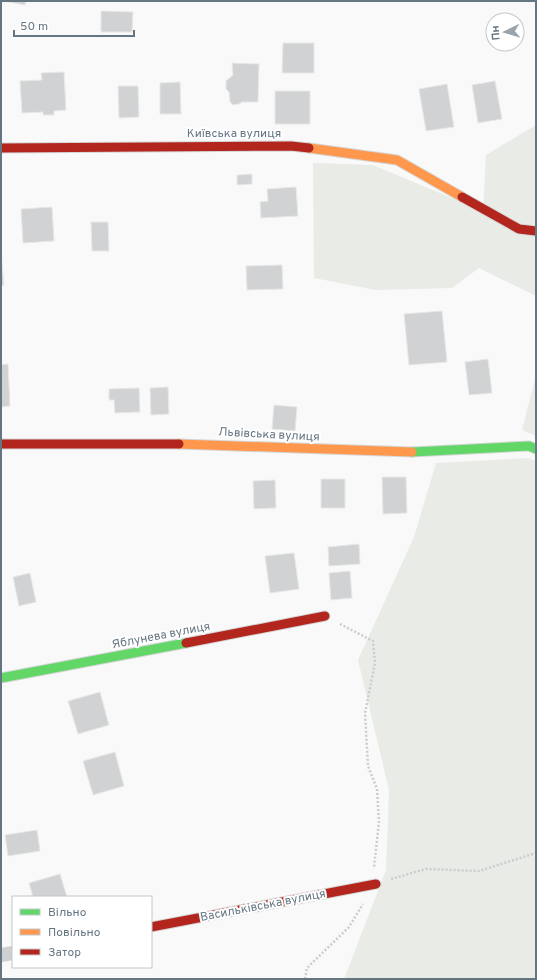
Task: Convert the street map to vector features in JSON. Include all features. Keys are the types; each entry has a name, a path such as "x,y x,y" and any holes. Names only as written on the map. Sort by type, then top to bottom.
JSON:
{"street":[{"name":"Київська вулиця","path":"1,148 291,146 397,160 519,229 536,231"},
{"name":"Львівська вулиця","path":"1,444 194,444 400,453 529,446 536,449"},
{"name":"Яблунева вулиця","path":"1,678 325,616"},
{"name":"Васильківська вулиця","path":"152,927 376,884"},
{"path":"1,955 12,953"}],"path":[{"path":"325,616 373,641 375,662 365,713 368,766 378,789 378,822 374,870 376,884"},
{"path":"305,979 307,968 348,927 376,884 426,868 479,871 536,853"}],"shaded area":[{"path":"536,125 536,296 479,268 452,288 376,290 314,278 313,163 373,165 483,211 486,155"},
{"path":"536,375 536,436 522,430"},
{"path":"528,458 536,461 536,979 344,979 386,870 389,790 358,660 414,537 436,463"}],"building":[{"path":"3,1 26,1 25,5"},
{"path":"101,11 133,12 132,32 101,32"},
{"path":"283,43 314,43 314,73 282,73"},
{"path":"232,63 259,64 258,102 242,102 233,105 230,102 229,92 226,89 226,81 233,75"},
{"path":"64,72 66,110 54,111 54,115 43,115 43,112 22,113 20,81 42,80 41,73"},
{"path":"495,81 502,119 478,123 472,85"},
{"path":"180,82 181,114 160,114 160,83"},
{"path":"447,84 454,127 426,131 419,89"},
{"path":"118,86 138,86 139,117 119,118"},
{"path":"275,91 310,91 310,124 275,124"},
{"path":"252,174 252,184 237,185 237,175"},
{"path":"296,187 298,216 261,218 260,202 268,201 267,189"},
{"path":"52,207 54,241 23,243 21,209"},
{"path":"91,222 108,222 109,251 92,251"},
{"path":"1,252 4,285 1,285"},
{"path":"282,265 283,289 247,290 246,266"},
{"path":"442,311 447,362 409,365 404,314"},
{"path":"488,359 492,393 469,395 465,362"},
{"path":"8,364 10,406 1,407 1,365"},
{"path":"168,387 169,414 151,415 150,388"},
{"path":"139,388 140,412 115,413 114,400 109,400 109,389"},
{"path":"274,405 297,407 295,431 272,429"},
{"path":"382,477 406,477 407,513 383,514"},
{"path":"321,479 345,479 345,508 321,508"},
{"path":"275,480 276,508 254,509 253,481"},
{"path":"359,544 360,564 329,566 328,547"},
{"path":"294,553 299,589 270,593 265,556"},
{"path":"350,571 352,598 331,600 329,573"},
{"path":"30,573 36,602 19,606 13,577"},
{"path":"100,692 109,725 78,734 68,701"},
{"path":"115,752 124,786 93,795 83,761"},
{"path":"37,830 40,851 8,856 5,835"},
{"path":"60,874 67,896 33,896 29,883"}],"traffic: fast":[{"path":"412,452 529,446 536,449"},
{"path":"1,678 186,643"}],"traffic: slow":[{"path":"309,148 397,160 462,197"},
{"path":"179,444 412,452"}],"traffic: jam":[{"path":"1,148 291,146 309,148"},
{"path":"462,197 519,229 536,231"},
{"path":"1,444 179,444"},
{"path":"186,643 325,616"},
{"path":"152,927 376,884"}]}
